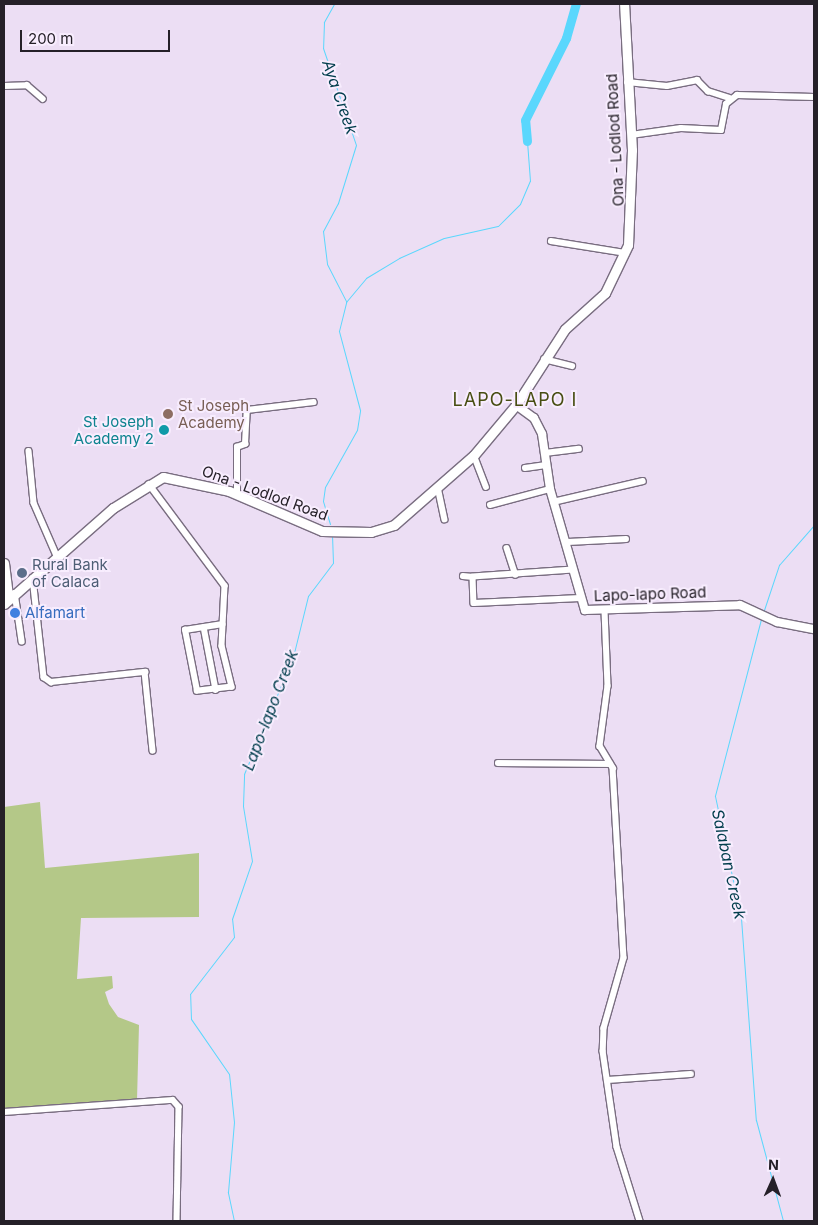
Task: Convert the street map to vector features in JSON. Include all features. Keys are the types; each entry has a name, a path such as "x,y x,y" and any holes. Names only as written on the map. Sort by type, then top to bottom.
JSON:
{"main road":[{"name":"Ona - Lodlod Road","path":"9,598 57,556 149,484 168,475 237,495 322,531 380,530 389,527 474,455 516,405 544,359 576,316 605,293 626,254 633,222 631,135 625,82 624,4"},
{"path":"4,563 9,598"}],"street":[{"path":"625,82 668,86 697,80 708,91 729,98 814,97"},
{"path":"4,86 27,85 43,99"},
{"path":"631,135 681,128 722,130 729,98"},
{"path":"551,241 626,254"},
{"path":"544,359 572,366"},
{"path":"237,495 237,447 245,444 247,410 314,402"},
{"name":"Lapo-lapo Road","path":"516,405 539,423 553,502 568,542 573,570 585,610 605,611 730,605 750,608 778,622 814,629"},
{"path":"545,453 578,449"},
{"path":"29,451 34,503 57,556"},
{"path":"474,455 486,487"},
{"path":"525,468 546,465"},
{"path":"553,502 644,481"},
{"path":"149,484 226,586 223,624 225,665 232,685 216,690 196,691 184,632 223,624"},
{"path":"438,487 446,519"},
{"path":"490,505 550,489"},
{"path":"568,542 626,539"},
{"path":"508,548 516,575"},
{"path":"463,576 516,575 573,570"},
{"path":"473,577 476,605 580,598"},
{"path":"33,578 45,679 145,672 153,751"},
{"path":"9,598 22,641"},
{"path":"605,611 608,686 600,746 610,764 624,958 604,1028 607,1080 618,1147 640,1221"},
{"path":"204,627 216,690"},
{"path":"498,763 610,764"},
{"path":"607,1080 692,1074"},
{"path":"4,1112 173,1100 178,1107 177,1221"}],"green space":[{"path":"40,802 45,868 199,853 199,917 81,918 77,979 112,976 113,988 105,992 109,1004 118,1017 139,1025 137,1100 4,1109 4,807"}],"waterway":[{"name":"Aya Creek","path":"334,4 324,22 323,48 356,145 338,203 323,231 327,264 346,301"},
{"name":"Lapo-lapo Creek","path":"527,141 525,120 566,38 576,4"},
{"name":"Lapo-lapo Creek","path":"330,524 323,501 325,487 357,430 360,410 339,331 346,302 366,278 399,258 444,238 498,226 520,204 530,181 527,141"},
{"name":"Salaban Creek","path":"763,613 779,565 814,525"},
{"name":"Lapo-lapo Creek","path":"234,1221 228,1192 234,1122 229,1074 191,1019 190,994 234,937 232,919 252,861 243,806 244,774 293,657 308,596 333,563 332,537"},
{"name":"Salaban Creek","path":"761,619 715,796 741,918 756,1120 783,1221"}],"place":[{"name":"St Joseph Academy","path":"168,414"},
{"name":"St Joseph Academy 2","path":"164,430"},
{"name":"Rural Bank of Calaca","path":"22,573"},
{"name":"Alfamart","path":"15,613"}],"district":[{"name":"LAPO-LAPO I","path":"515,400"}]}
